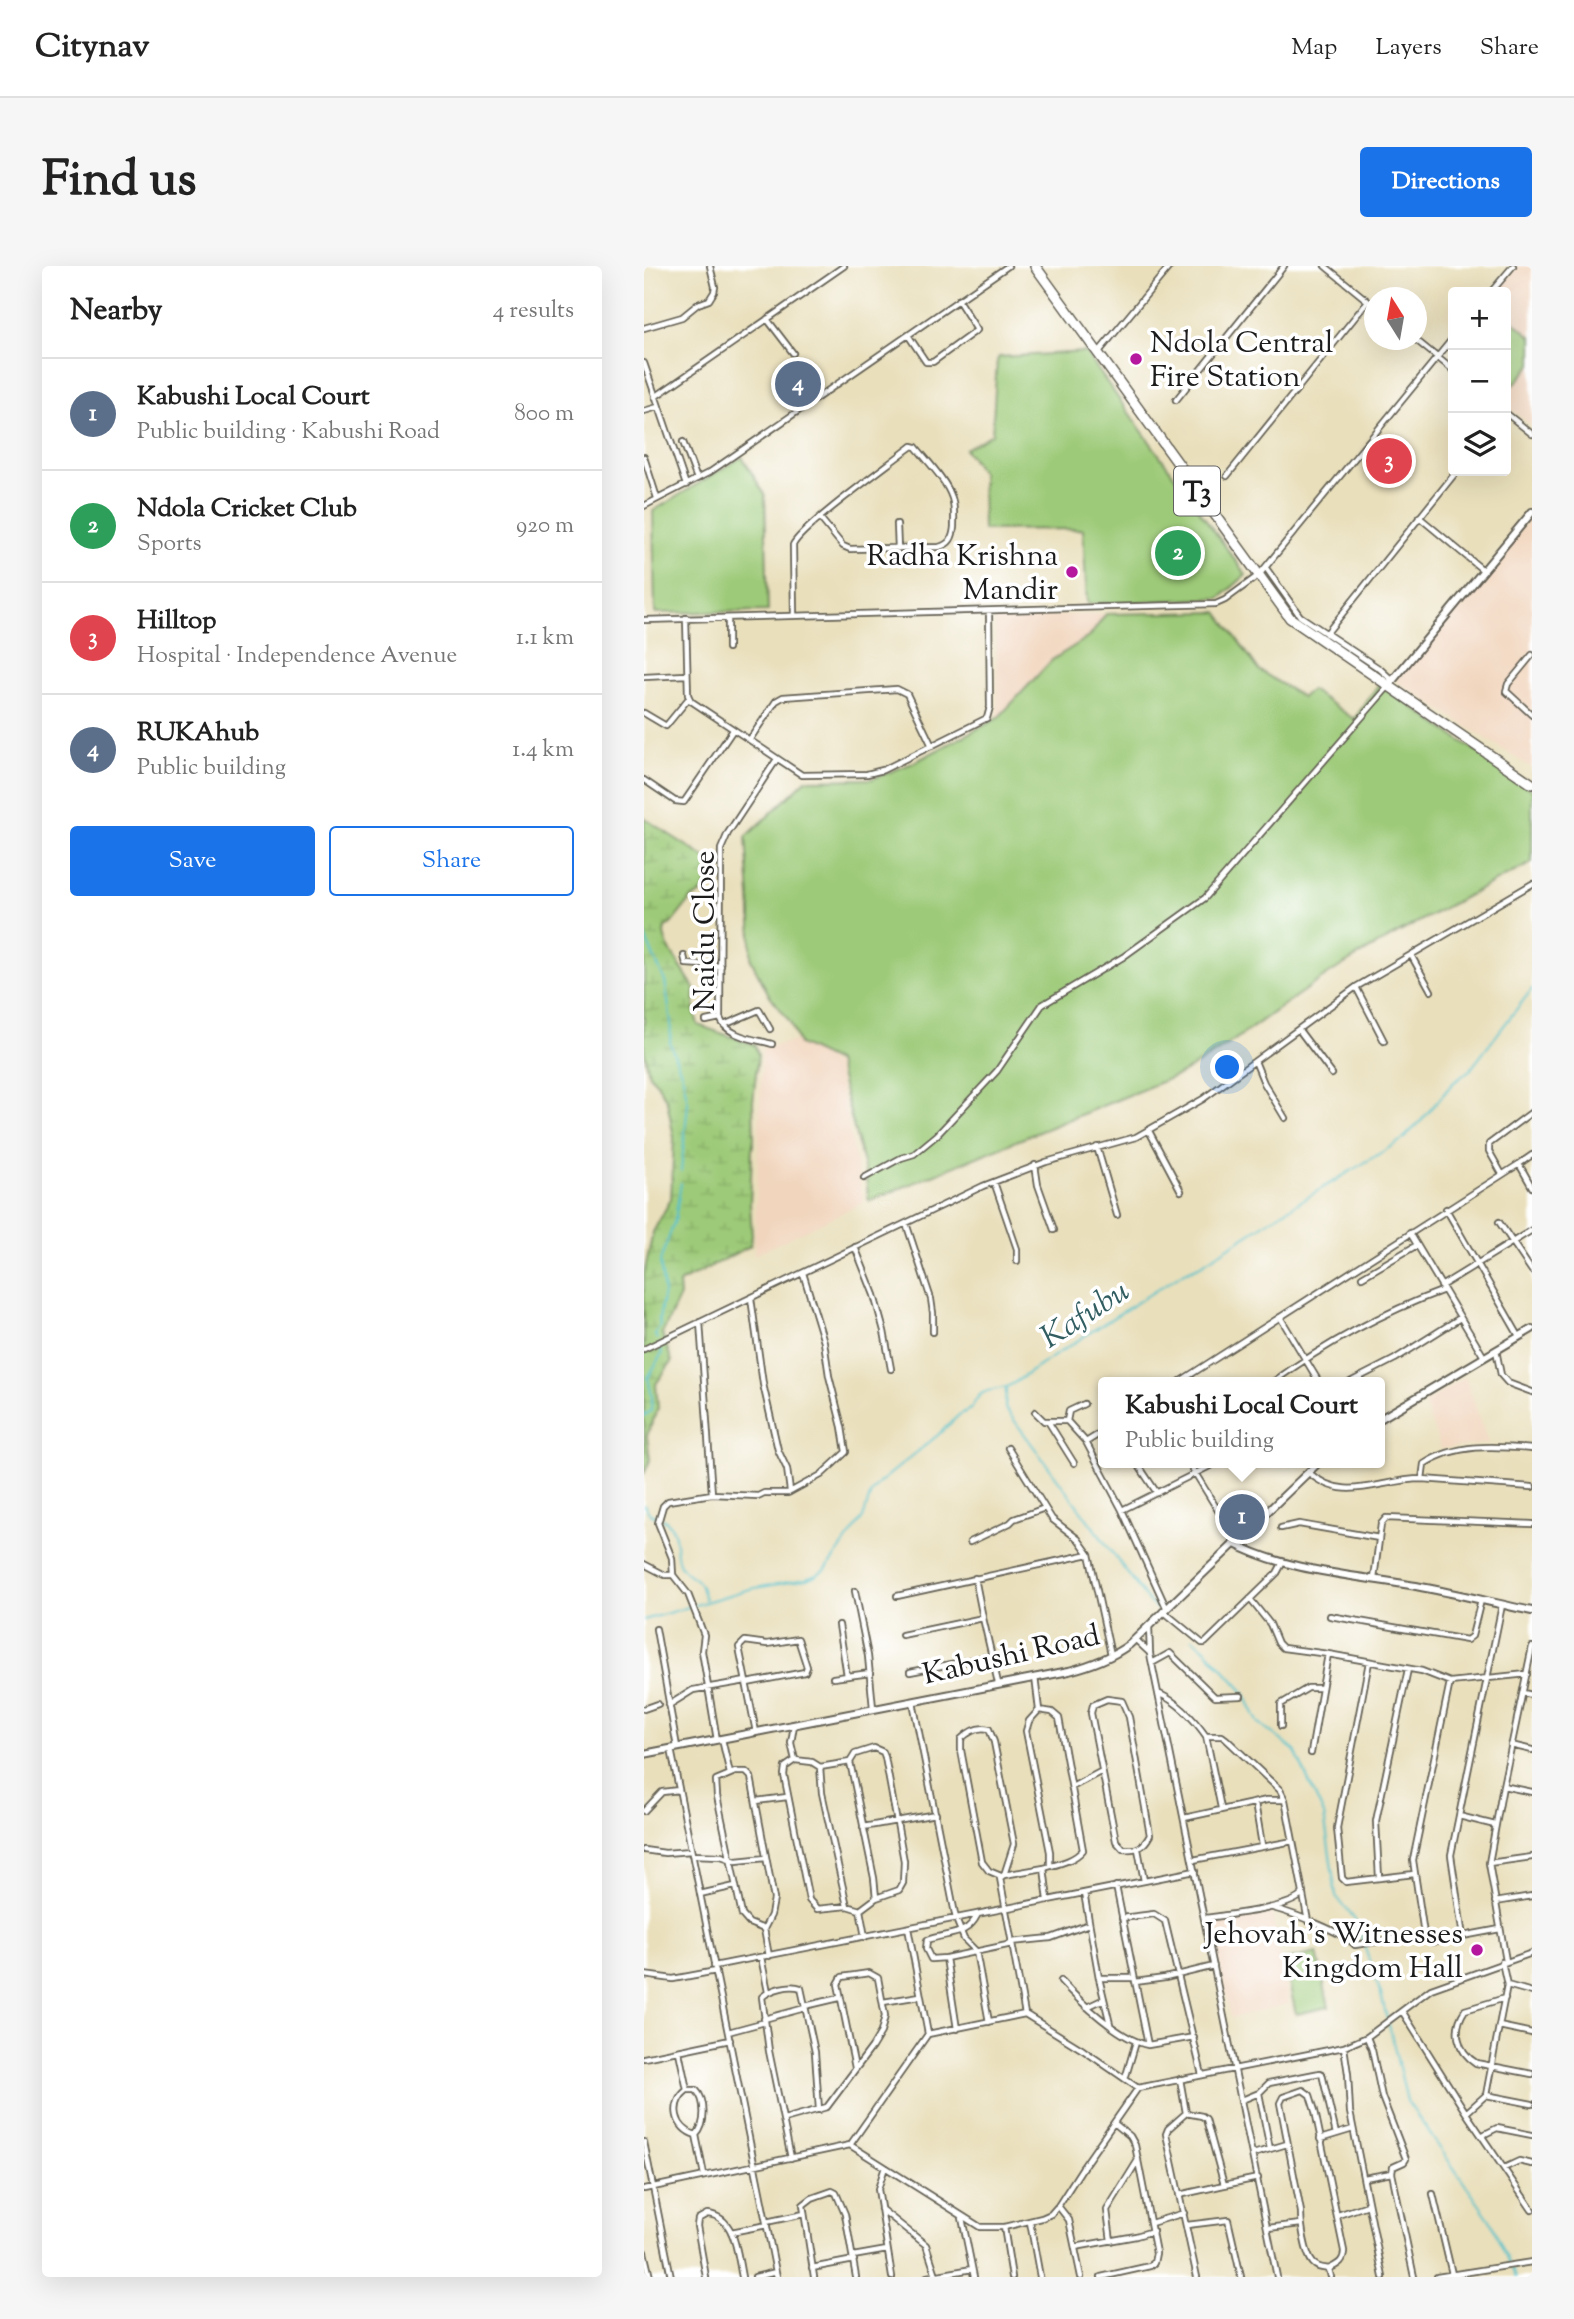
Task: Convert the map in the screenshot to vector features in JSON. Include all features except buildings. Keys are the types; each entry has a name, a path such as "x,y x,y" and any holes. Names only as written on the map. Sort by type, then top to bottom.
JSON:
{"highway":[{"name":"T3","path":"1039,268 1098,354 1262,572 1286,614 1295,623 1390,684 1532,784"}],"main road":[{"path":"1390,684 1532,512"},
{"path":"1385,1416 1532,1329"},
{"name":"Kabushi Road","path":"644,1754 1085,1667 1111,1657 1135,1639 1312,1468"},
{"path":"1234,1541 1259,1555 1283,1562 1532,1611"}],"street":[{"path":"644,328 682,317 698,304 709,300 715,287 710,266"},
{"path":"655,397 844,266"},
{"path":"644,506 697,479 1008,266"},
{"path":"1098,354 1170,266"},
{"path":"1176,400 1284,266"},
{"path":"1325,266 1364,298"},
{"path":"1495,287 1513,266"},
{"path":"908,335 929,363 977,329 958,300"},
{"path":"1227,476 1364,306"},
{"path":"767,319 793,353"},
{"path":"644,620 1216,604 1262,572 1448,344"},
{"path":"1427,348 1448,366"},
{"path":"644,363 686,485"},
{"path":"644,411 658,407"},
{"path":"1511,417 1532,434"},
{"path":"683,442 697,479"},
{"path":"794,616 793,545 798,537 820,519 915,446 951,496 954,506 953,535 942,547 847,548 820,519"},
{"path":"644,457 657,498"},
{"path":"1326,634 1453,476"},
{"path":"1419,517 1484,570"},
{"path":"897,524 898,549"},
{"path":"864,1178 914,1154 937,1135 997,1071 1042,1005 1123,957 1205,898 1390,684 1380,669 1300,616 1262,572"},
{"path":"689,698 733,730 805,775 867,774 901,762 981,722 989,714 989,611"},
{"path":"644,713 666,726 689,698 686,618"},
{"path":"728,618 729,648"},
{"path":"1532,655 1508,684 1506,691 1532,715"},
{"path":"644,677 687,675"},
{"path":"750,739 781,698 897,689 903,690 908,696 932,746"},
{"path":"644,780 681,803 692,793 733,730"},
{"name":"Naidu Close","path":"772,1044 738,1034 723,1025 720,1018 722,844 778,759"},
{"path":"644,1349 994,1182 1035,1165 1149,1131 1203,1099 1356,987 1532,884"},
{"path":"1411,955 1431,991"},
{"path":"684,956 686,964 721,966"},
{"path":"1356,987 1369,1017 1384,1041"},
{"path":"723,1025 759,1010 770,1028"},
{"path":"706,1021 720,1018"},
{"path":"1299,1030 1332,1074"},
{"path":"1255,1061 1264,1083 1285,1118"},
{"path":"1502,1174 1489,1151 1489,1144 1532,1112"},
{"path":"1149,1131 1181,1191"},
{"path":"1097,1147 1117,1215"},
{"path":"1187,1377 1532,1155"},
{"path":"1519,1164 1531,1183"},
{"path":"1035,1165 1038,1185 1054,1230"},
{"path":"994,1182 1017,1249 1017,1261"},
{"path":"1446,1209 1519,1336"},
{"path":"1499,1222 1532,1271"},
{"path":"906,1223 931,1299 933,1332"},
{"path":"1281,1377 1384,1315 1442,1288 1532,1230"},
{"path":"1410,1233 1483,1357"},
{"path":"1362,1277 1417,1245"},
{"path":"855,1247 874,1295 891,1369"},
{"path":"730,1774 707,1686 702,1651 704,1635 700,1621 688,1595 673,1575 672,1558 658,1523 663,1506 668,1500 712,1494 758,1496 790,1491 821,1475 844,1454 846,1447 828,1376 821,1329 803,1273"},
{"path":"751,1298 762,1376 778,1450 787,1469 790,1491"},
{"path":"1280,1317 1316,1377"},
{"path":"1358,1377 1395,1359 1460,1318"},
{"path":"700,1322 712,1494"},
{"path":"1496,1350 1501,1375 1508,1383 1532,1392"},
{"path":"1067,1421 1069,1411 1084,1404"},
{"path":"1035,1412 1041,1420 1049,1423 1067,1421"},
{"path":"1067,1421 1086,1442 1098,1465"},
{"path":"1049,1423 1074,1463"},
{"path":"1086,1442 1098,1435"},
{"path":"1422,1479 1424,1464 1446,1452 1477,1447 1532,1449"},
{"path":"1008,1448 1052,1519 1078,1539 1089,1554 1111,1657"},
{"path":"1100,1468 1122,1510 1162,1611 1202,1643 1277,1573 1283,1562"},
{"path":"1140,1468 1157,1493"},
{"path":"1192,1468 1234,1541"},
{"path":"1122,1510 1207,1468"},
{"path":"1308,1472 1337,1489 1422,1479 1532,1487"},
{"path":"970,1542 1010,1523 1014,1518 1045,1508"},
{"path":"1374,1579 1383,1519 1390,1517 1532,1524"},
{"path":"1281,1528 1299,1524 1379,1538"},
{"path":"897,1596 1089,1554"},
{"path":"644,1563 666,1575 673,1575"},
{"path":"975,1578 999,1683"},
{"path":"855,1591 870,1673 873,1708"},
{"path":"1250,1599 1270,1624 1280,1647 1408,1669 1435,1675 1450,1682 1527,1674"},
{"path":"1330,1616 1467,1640 1472,1636 1481,1600"},
{"path":"1463,1937 1450,1864 1502,1605"},
{"path":"902,1635 983,1618"},
{"path":"1149,1624 1150,1654 1277,2277"},
{"path":"839,1625 846,1676"},
{"path":"656,1629 669,1705 679,1790 777,2275 755,2277"},
{"path":"669,1705 694,1690 707,1686 747,1682 805,1672 807,1667 798,1639 767,1644 745,1641 741,1644 740,1650 747,1682 756,1732"},
{"path":"1135,1639 1150,1654"},
{"path":"1466,2113 1486,2095 1507,1985 1489,1863 1532,1647"},
{"path":"1152,1663 1170,1653 1216,1698 1241,1696"},
{"path":"1311,1753 1328,1654"},
{"path":"910,1672 992,1656"},
{"path":"1369,1662 1340,1807 1338,1837 1343,1881 1414,1874"},
{"path":"1379,1878 1376,1821 1408,1669"},
{"path":"833,1678 870,1673"},
{"path":"1035,1676 1039,1710 1029,1721 1026,1731 1050,1852 1047,1867 1048,1900"},
{"path":"1450,1682 1416,1839 1414,1874 1424,1934 1432,1942 1500,1929"},
{"path":"1281,1726 1281,1704 1308,1688 1322,1688"},
{"path":"1160,1693 1180,1707 1206,1736 1221,1808"},
{"path":"1523,1693 1532,1695"},
{"path":"1117,1699 1125,1704 1129,1717 1150,1835 1138,1849 1123,1849 1118,1844 1091,1709 1102,1700 1117,1699"},
{"path":"913,1701 956,1919 960,1932 976,1951 989,2022"},
{"path":"644,1709 657,1704"},
{"path":"1026,2014 1005,1909 1002,1876 1014,1844 995,1742 989,1729 979,1728 961,1739 982,1861 989,1871 1002,1876 1047,1867 1076,1857 1083,1850 1059,1718 1052,1712 1039,1710"},
{"path":"794,1725 791,1743 795,1760"},
{"path":"1206,1736 1222,1736 1280,1790 1285,1800 1308,1922"},
{"path":"1511,1745 1532,1750"},
{"path":"860,1910 876,1898 899,1891 904,1882 904,1861 883,1752 874,1748 855,1754 850,1762 876,1898"},
{"path":"850,1762 820,1767 812,1762 795,1760 785,1767 784,1775 812,1906 822,1909 847,1906 860,1910"},
{"path":"820,1767 822,1793 847,1906"},
{"path":"764,1929 743,1919 715,1784 720,1777 741,1771 751,1777 774,1899 771,1915 764,1929 769,1956"},
{"path":"1072,1787 1102,1772"},
{"path":"1503,1786 1532,1792"},
{"path":"644,1811 662,1791 679,1790"},
{"path":"756,1801 787,1797"},
{"path":"1184,1818 1221,1808 1276,1799 1285,1800"},
{"path":"1255,1804 1262,1845"},
{"path":"863,1826 936,1814"},
{"path":"1460,1816 1495,1825"},
{"path":"1193,1860 1293,1841"},
{"path":"1138,1849 1144,1881"},
{"path":"644,1850 721,1856 736,1861 766,1858"},
{"path":"1489,1863 1532,1857"},
{"path":"644,1975 673,1979 761,1957 1195,1871"},
{"path":"700,1894 735,1886"},
{"path":"1116,1886 1148,2045"},
{"path":"1084,1893 1110,2024"},
{"path":"1205,1918 1297,1900 1303,1893"},
{"path":"1495,1902 1532,1896"},
{"path":"1269,1906 1295,1913 1308,1922 1342,1935 1354,1945 1424,1934"},
{"path":"860,1910 865,1937"},
{"path":"1122,1918 1149,1913 1163,1918 1167,1925 1202,2075"},
{"path":"978,1914 973,1925 960,1932 931,1938 925,1943 931,1959 1051,1938 1089,1924"},
{"path":"850,2146 928,2034 908,1928"},
{"path":"644,2189 850,2146 980,2227 1004,2227 1042,2218 1058,2206 1138,2088 1344,2047 1367,2037 1431,1989 1532,1953"},
{"path":"761,1957 768,1992"},
{"path":"946,1958 957,2029"},
{"path":"1099,1978 1135,1980 1179,1975 1214,1966"},
{"path":"784,2119 829,2105 881,2032 885,2016 883,2002 878,1978 869,1973 840,1978 838,1984 855,2068"},
{"path":"1061,1981 1087,2007 1136,2042 1148,2045 1194,2037"},
{"path":"1507,1985 1532,1992"},
{"path":"791,2158 773,2078 761,2002 768,1992 799,1986 815,2052 819,2110"},
{"path":"883,2002 921,1996"},
{"path":"729,2032 839,1998"},
{"path":"1505,1998 1465,2010 1457,2041 1469,2059 1476,2063 1532,2074"},
{"path":"1087,2007 1104,1999"},
{"path":"1402,2011 1466,2113 1530,2201 1532,2210"},
{"path":"928,2034 1026,2014 1138,2088"},
{"path":"1499,2026 1532,2033"},
{"path":"1367,2037 1382,2097 1406,2159 1393,2167 1392,2173 1414,2277"},
{"path":"644,2058 730,2040"},
{"path":"1125,2078 1136,2042"},
{"path":"1344,2047 1349,2074 1350,2112 1383,2277"},
{"path":"680,2052 687,2090 678,2101 676,2117 682,2128 696,2135"},
{"path":"1242,2100 1259,2093 1269,2083 1322,2074 1336,2134"},
{"path":"1180,2079 1186,2113"},
{"path":"687,2090 696,2090 701,2095 703,2121 701,2130 696,2135"},
{"path":"1303,2090 1310,2095 1320,2139 1338,2215 1344,2258 1340,2264 1329,2269 1318,2267 1311,2260 1301,2224 1280,2099 1303,2090"},
{"path":"1259,2093 1270,2149"},
{"path":"1486,2095 1532,2104"},
{"path":"1186,2113 1206,2119 1224,2185"},
{"path":"1186,2113 1167,2129 1166,2134 1197,2277"},
{"path":"1101,2277 1142,2269 1154,2263 1156,2247 1139,2158 1130,2136 1114,2123"},
{"path":"1483,2135 1497,2128 1532,2135"},
{"path":"1320,2139 1353,2129"},
{"path":"696,2135 704,2175"},
{"path":"644,2143 671,2277"},
{"path":"1253,2154 1287,2144"},
{"path":"1111,2241 1107,2210 1139,2158"},
{"path":"1504,2168 1519,2161 1532,2164"},
{"path":"885,2167 878,2189 892,2277"},
{"path":"1364,2178 1392,2173"},
{"path":"1179,2195 1258,2178"},
{"path":"814,2277 803,2205 806,2201 834,2191 843,2204 856,2277"},
{"path":"1433,2194 1452,2274"},
{"path":"1338,2215 1368,2205"},
{"path":"1058,2206 1069,2220 1080,2277"},
{"path":"880,2208 926,2245 936,2275"},
{"path":"1152,2223 1184,2213"},
{"path":"706,2277 698,2219 708,2214 716,2214 724,2220 731,2232 742,2277"},
{"path":"731,2232 804,2214"},
{"path":"962,2217 974,2277"},
{"path":"1187,2225 1228,2220 1241,2277"},
{"path":"1030,2221 1040,2277"},
{"path":"1268,2228 1301,2224"},
{"path":"1004,2227 1012,2277"},
{"path":"1075,2247 1153,2231"},
{"path":"812,2268 887,2250"},
{"path":"644,2252 650,2277"},
{"path":"1437,2277 1532,2262"},
{"path":"927,2277 972,2269"},
{"path":"1329,2269 1331,2277"}],"shaded area":[{"path":"1518,266 1532,266 1532,426 1511,409 1511,287 1500,287"},
{"path":"1532,516 1532,768 1396,681"},
{"path":"1106,614 1090,636 1052,660 998,718 995,617"},
{"path":"796,1041 836,1065 864,1202 754,1255 762,1048"},
{"path":"1465,1377 1488,1443 1441,1449 1424,1403"},
{"path":"1271,1910 1289,2004 1231,2018 1211,1923"}],"green space":[{"path":"1511,319 1532,337 1532,364 1514,385 1511,382"},
{"path":"1085,352 1246,575 1220,598 1087,604 1083,529 983,530 982,473 965,449 992,434 999,357"},
{"path":"742,457 765,495 768,611 655,613 653,511"},
{"path":"1218,612 1259,670 1302,697 1311,690 1354,719 1379,684 1532,790 1532,863 1462,898 1348,962 1222,1049 1178,1075 869,1201 865,1172 837,1062 799,1044 790,1022 768,993 751,960 746,837 806,780 872,779 913,763 998,718 1052,660 1090,636 1106,614"},
{"path":"644,818 715,864 702,893 691,899 671,924 665,927 664,934 668,947 695,989 694,1009 698,1025 755,1045 758,1055 753,1102 750,1246 679,1283 680,1296 662,1334 672,1361 656,1384 658,1408 647,1436 650,1460 644,1474 644,1274 653,1232 671,1199 674,1138 667,1101 649,1075 644,1049"},
{"path":"1317,1953 1329,2007 1296,2014 1284,1960"}],"waterway":[{"path":"644,935 665,981 671,1022 670,1043 683,1078 688,1103 681,1171"},
{"name":"Kafubu","path":"644,1620 750,1589 806,1579 826,1569 863,1518 871,1493 879,1483 959,1415 972,1408 980,1395 1014,1383 1183,1273 1201,1265 1402,1140 1453,1083 1470,1070 1532,989"},
{"path":"657,1339 655,1335 660,1325 664,1292 660,1261 675,1220 681,1183"},
{"path":"644,1416 651,1411 652,1396 648,1378 662,1353 659,1345"},
{"path":"1006,1390 1005,1408 1148,1601 1161,1612"},
{"path":"644,1505 650,1514 657,1517"},
{"path":"662,1519 674,1533 681,1567 699,1583 705,1599"},
{"path":"1192,1638 1243,1691 1258,1722 1295,1751 1324,1815 1336,1896 1355,1920 1387,2019"},
{"path":"1389,2025 1407,2101 1490,2220 1509,2263"},
{"path":"1512,2268 1516,2277"}],"place":[{"name":"Ndola Central Fire Station","path":"1136,359"},
{"name":"RUKAhub","path":"798,384"},
{"name":"Hilltop","path":"1389,461"},
{"name":"Ndola Cricket Club","path":"1178,553"},
{"name":"Radha Krishna Mandir","path":"1072,572"},
{"name":"Kabushi Local Court","path":"1242,1517"},
{"name":"Jehovah's Witnesses Kingdom Hall","path":"1477,1950"}]}
